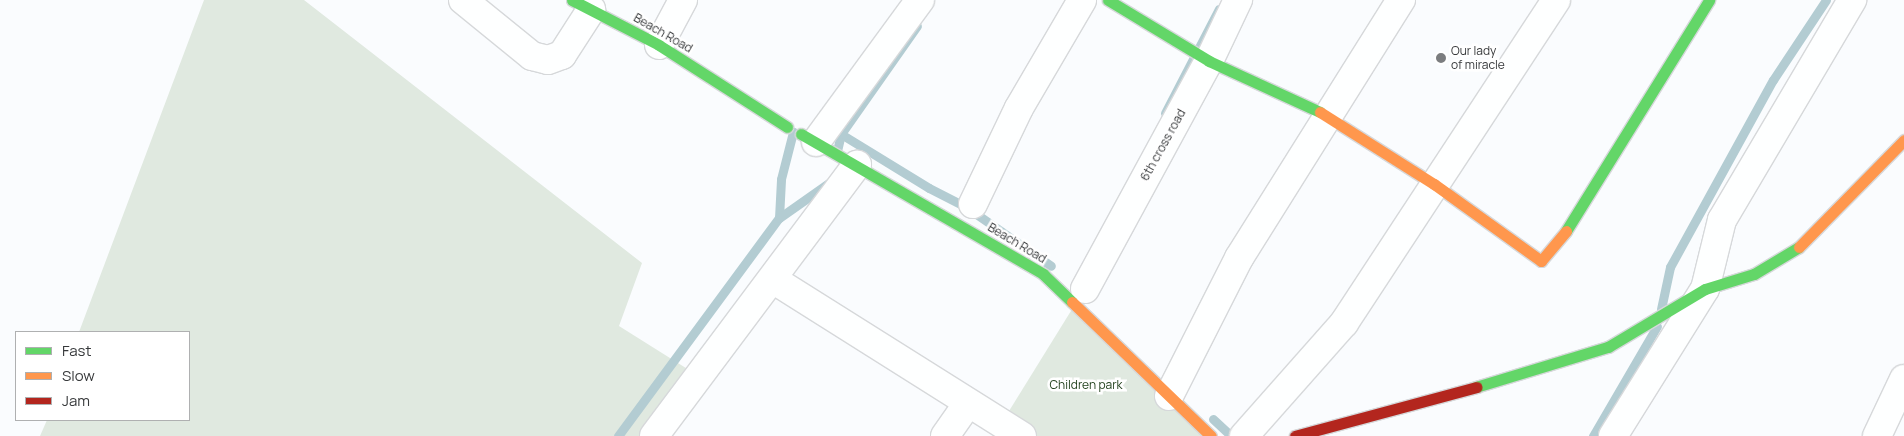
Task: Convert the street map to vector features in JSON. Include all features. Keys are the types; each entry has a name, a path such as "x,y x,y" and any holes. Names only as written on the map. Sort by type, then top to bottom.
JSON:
{"street":[{"path":"463,0 532,56 548,60 562,55 582,5"},
{"path":"659,45 683,0"},
{"path":"809,138 920,0"},
{"path":"968,214 1019,108 1082,0"},
{"path":"1108,0 1210,61 1330,116 1434,184 1541,260 1569,228 1709,0"},
{"name":"6th cross road","path":"1085,288 1210,61 1238,0"},
{"path":"1169,396 1239,258 1330,116 1401,0"},
{"path":"1244,436 1344,323 1556,0"},
{"path":"1613,436 1705,288 1722,220 1852,0"},
{"name":"Beach Road","path":"582,5 659,45 787,127"},
{"name":"Beach Road","path":"809,138 857,166 968,214 1043,274 1211,436"},
{"path":"1295,436 1427,402 1608,347 1705,288 1754,274 1797,249 1904,140"},
{"path":"654,436 697,375 774,280 857,166"},
{"path":"774,280 967,404 1022,436"},
{"path":"1877,436 1904,379"},
{"path":"945,436 967,404"}],"green space":[{"path":"204,0 304,0 642,263 619,326 697,375 654,436 40,436 47,421 190,421 190,331 79,331"},
{"name":"Children park","path":"1074,306 1211,436 1022,436 1001,424"}],"waterway":[{"path":"1661,309 1670,267 1773,80 1826,0"},
{"path":"1165,113 1219,9"},
{"path":"837,151 841,134 917,26"},
{"path":"779,218 781,179 793,132"},
{"path":"841,134 929,188 964,206 966,202"},
{"path":"618,436 779,218 833,180"},
{"path":"972,211 1051,266"},
{"path":"1593,436 1657,326"},
{"path":"1213,419 1231,436"}],"traffic: fast":[{"path":"572,0 659,45 787,127"},
{"path":"1108,0 1209,61 1320,112"},
{"path":"1566,231 1709,0"},
{"path":"801,134 1043,274 1072,302"},
{"path":"1476,387 1608,347 1705,289 1754,274 1799,247"}],"traffic: slow":[{"path":"1320,112 1434,184 1541,261 1566,231"},
{"path":"1799,247 1904,140"},
{"path":"1072,302 1211,436"}],"traffic: jam":[{"path":"1295,436 1476,387"}],"place":[{"name":"Our lady of miracle","path":"1441,58"}]}
